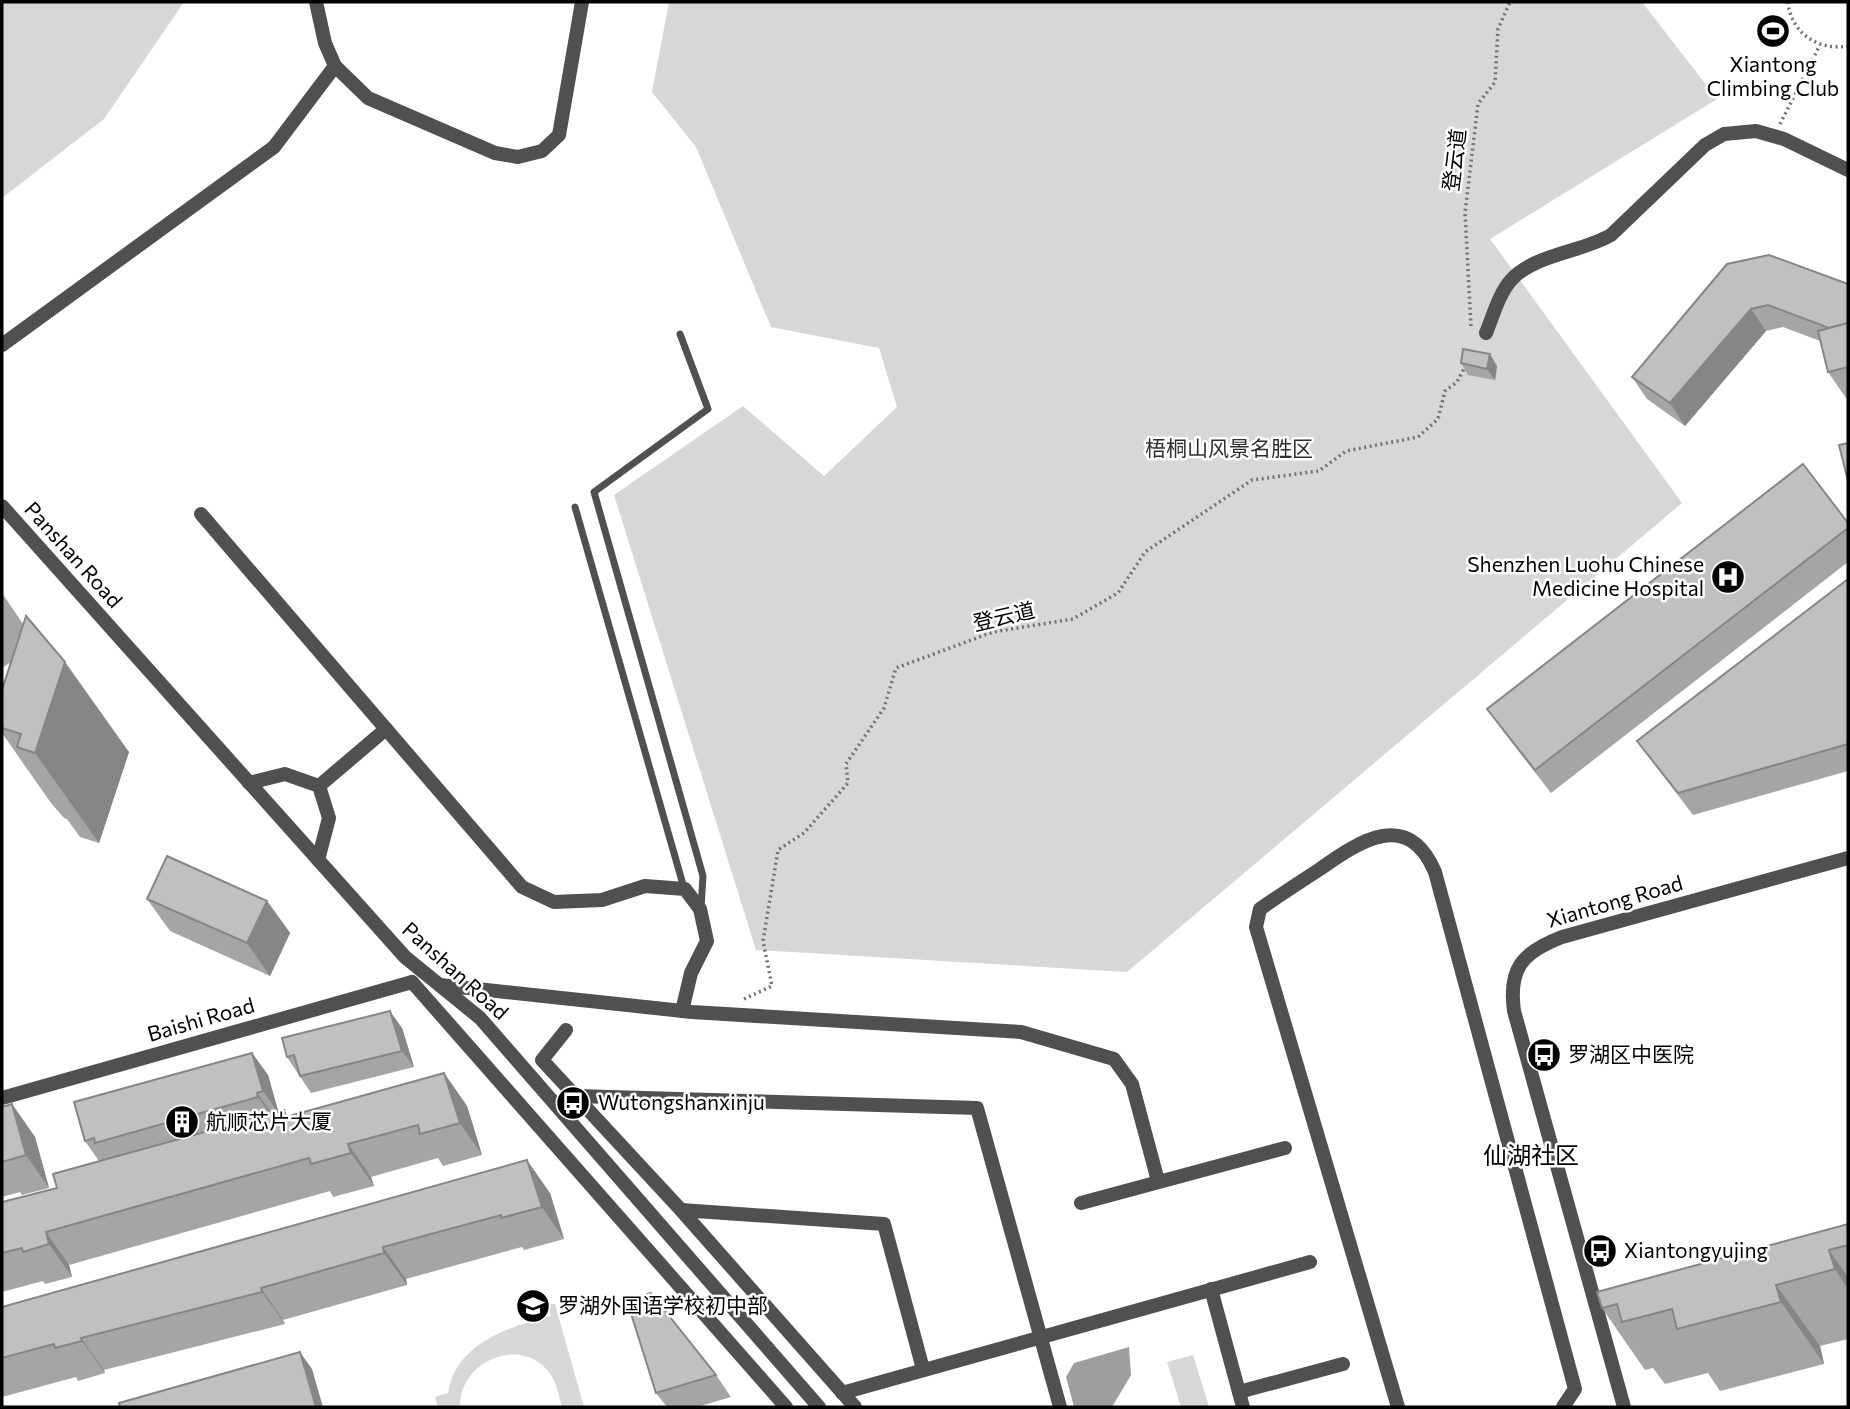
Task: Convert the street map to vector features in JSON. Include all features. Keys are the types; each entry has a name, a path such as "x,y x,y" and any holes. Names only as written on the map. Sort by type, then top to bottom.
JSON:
{"street":[{"path":"316,2 324,43 335,66 368,98 507,156 530,155 542,151 559,135 582,2"},
{"path":"2,345 274,148 335,66"},
{"path":"1479,332 1511,280 1528,268 1595,244 1611,235 1705,145 1724,134 1756,131 1774,136 1848,170"},
{"name":"Panshan Road","path":"2,506 405,957 480,1018 819,1407"},
{"path":"201,514 522,887 554,902 602,900 645,886 684,888 701,909 707,941 691,973 682,1011"},
{"path":"319,786 386,729"},
{"path":"249,783 285,774 319,786"},
{"path":"318,860 329,818 319,786"},
{"path":"1398,1407 1256,927 1260,909 1360,841 1389,835 1411,839 1427,854 1435,872 1575,1389 1563,1407"},
{"name":"Xiantong Road","path":"1624,1407 1514,1011 1512,986 1515,972 1523,959 1535,949 1562,937 1848,858"},
{"name":"Panshan Road","path":"411,982 786,1407"},
{"name":"Baishi Road","path":"2,1098 411,982"},
{"path":"440,985 682,1011 1021,1032 1114,1059 1132,1084 1158,1181"},
{"path":"566,1030 542,1060 681,1210 855,1407"},
{"path":"576,1096 977,1108 1041,1336 1055,1406"},
{"path":"1082,1203 1285,1148"},
{"path":"681,1210 884,1224 922,1369"},
{"path":"842,1394 922,1369 1310,1262"},
{"path":"1211,1289 1242,1407"},
{"path":"1238,1392 1343,1364"}],"lane":[{"path":"680,334 708,409 594,492 703,876 701,909"},
{"path":"575,508 684,888"}],"path":[{"name":"登云道","path":"1479,332 1465,213 1478,104 1495,82 1498,29 1510,2"},
{"path":"1788,2 1796,26 1819,45 1836,48 1848,46"},
{"path":"1774,136 1819,45"},
{"name":"登云道","path":"741,1001 772,986 763,942 778,850 804,833 848,783 846,764 884,708 896,668 993,632 1073,619 1118,593 1145,552 1252,480 1319,471 1346,451 1418,437 1438,419 1445,391 1457,382 1467,356"}],"green space":[{"path":"2,2 184,2 104,119 2,198"},
{"name":"梧桐山风景名胜区","path":"669,2 1642,2 1717,99 1490,239 1682,503 1127,972 756,950 614,495 743,406 824,476 897,407 879,348 771,327 696,147 652,92"},
{"path":"548,1304 555,1304 584,1407 562,1407 551,1375 539,1363 525,1356 510,1355 481,1365 470,1376 462,1390 460,1407 438,1407 435,1397 448,1393 461,1361 486,1340 502,1332 551,1316"},
{"path":"1193,1355 1209,1407 1181,1407 1167,1362"}],"shaded area":[{"path":"1129,1347 1131,1375 1112,1407 1074,1407 1066,1377 1074,1363"}],"building":[{"path":"1769,255 1848,284 1848,323 1829,328 1768,305 1751,309 1670,403 1632,377 1727,264"},
{"path":"1848,323 1848,367 1828,372 1818,331"},
{"path":"1463,349 1490,354 1487,369 1461,363"},
{"path":"1848,443 1848,481 1839,445"},
{"path":"1803,464 1848,523 1848,528 1535,770 1487,709"},
{"path":"1848,579 1848,744 1678,793 1637,741"},
{"path":"26,616 65,662 35,753 17,747 21,734 2,728 2,690"},
{"path":"167,856 267,901 247,943 147,899"},
{"path":"390,1011 402,1051 300,1076 294,1055 287,1057 282,1038"},
{"path":"252,1053 263,1091 257,1093 258,1097 95,1143 94,1138 85,1141 74,1102"},
{"path":"444,1073 460,1123 420,1134 418,1125 348,1144 351,1153 311,1164 309,1158 46,1232 49,1244 23,1252 22,1248 2,1253 2,1202 57,1188 53,1174 284,1110 286,1117"},
{"path":"12,1104 26,1155 2,1162 2,1107"},
{"path":"527,1160 542,1207 501,1218 501,1215 383,1247 384,1253 261,1288 262,1292 81,1338 82,1341 55,1348 54,1344 2,1358 2,1307"},
{"path":"1848,1224 1848,1245 1829,1250 1835,1269 1776,1285 1781,1302 1677,1329 1672,1309 1622,1322 1617,1304 1602,1308 1597,1292"},
{"path":"651,1293 716,1375 656,1393 627,1301"},
{"path":"300,1352 316,1407 120,1407 119,1403"}],"place":[{"name":"Xiantong Climbing Club","path":"1773,31"},
{"name":"Shenzhen Luohu Chinese Medicine Hospital","path":"1728,577"},
{"name":"罗湖区中医院","path":"1544,1055"},
{"name":"Wutongshanxinju","path":"573,1103"},
{"name":"航顺芯片大厦","path":"182,1122"},
{"name":"Xiantongyujing","path":"1600,1251"},
{"name":"罗湖外国语学校初中部","path":"533,1306"}],"district":[{"name":"仙湖社区","path":"1531,1156"}]}
